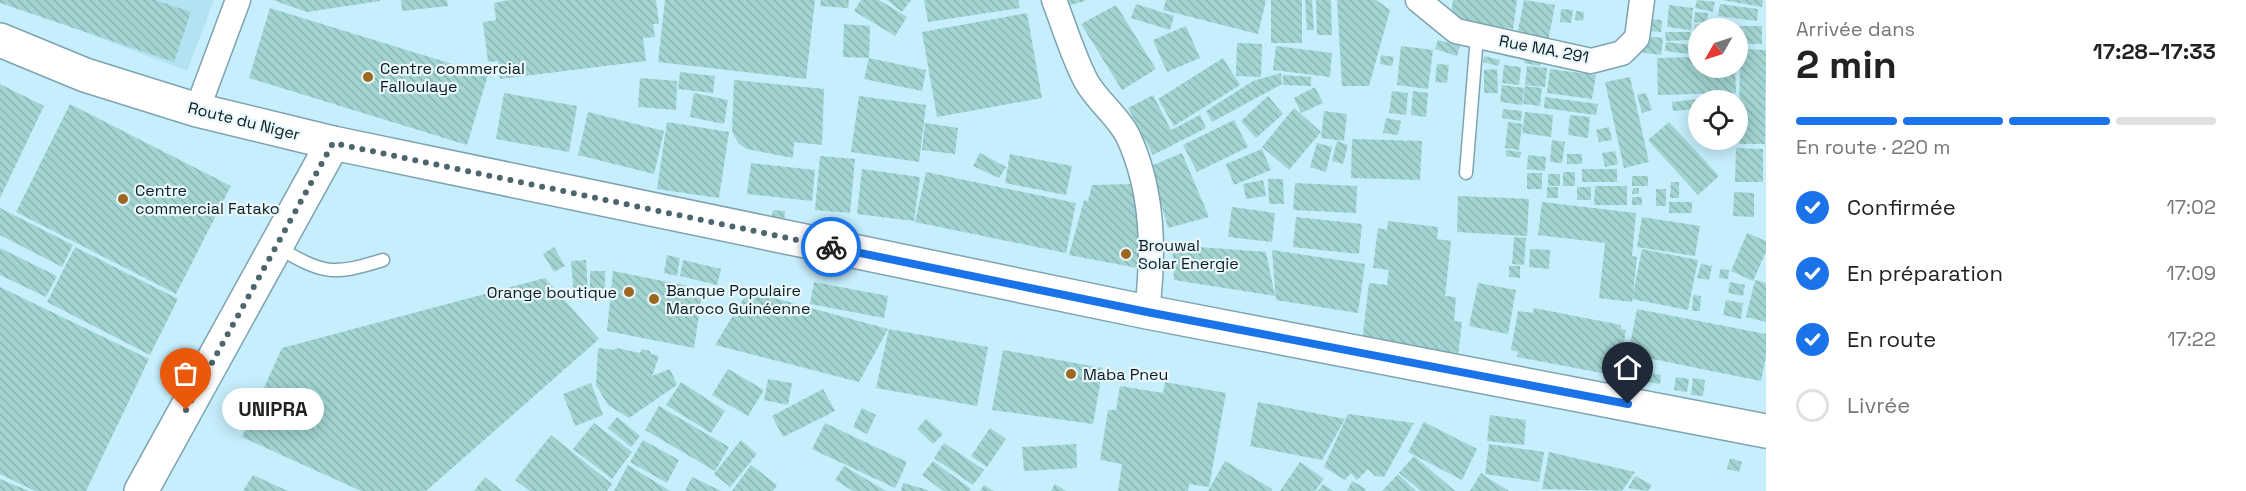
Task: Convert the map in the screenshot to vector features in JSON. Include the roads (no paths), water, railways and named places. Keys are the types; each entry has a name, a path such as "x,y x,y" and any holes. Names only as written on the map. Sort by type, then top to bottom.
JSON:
{"main road":[{"name":"Route du Niger","path":"0,40 85,75 197,110 333,143 1147,312 1766,430"},
{"path":"141,491 333,143"}],"street":[{"path":"197,110 238,0"},
{"path":"1054,0 1086,82 1127,135 1144,184 1151,221 1152,268 1147,312"},
{"name":"Rue MA. 291","path":"1418,0 1456,31 1591,61 1622,53 1637,38 1642,0"}],"lane":[{"path":"1466,173 1477,36"},
{"path":"276,246 313,268 346,271 383,260"}],"place":[{"name":"Centre commercial Falloulaye","path":"368,77"},
{"name":"Centre commercial Fatako","path":"123,199"},
{"name":"Brouwal Solar Energie","path":"1126,254"},
{"name":"Orange boutique","path":"629,292"},
{"name":"Banque Populaire Maroco Guinéenne","path":"654,299"},
{"name":"Maba Pneu","path":"1071,374"},
{"name":"UNIPRA","path":"186,410"}]}
